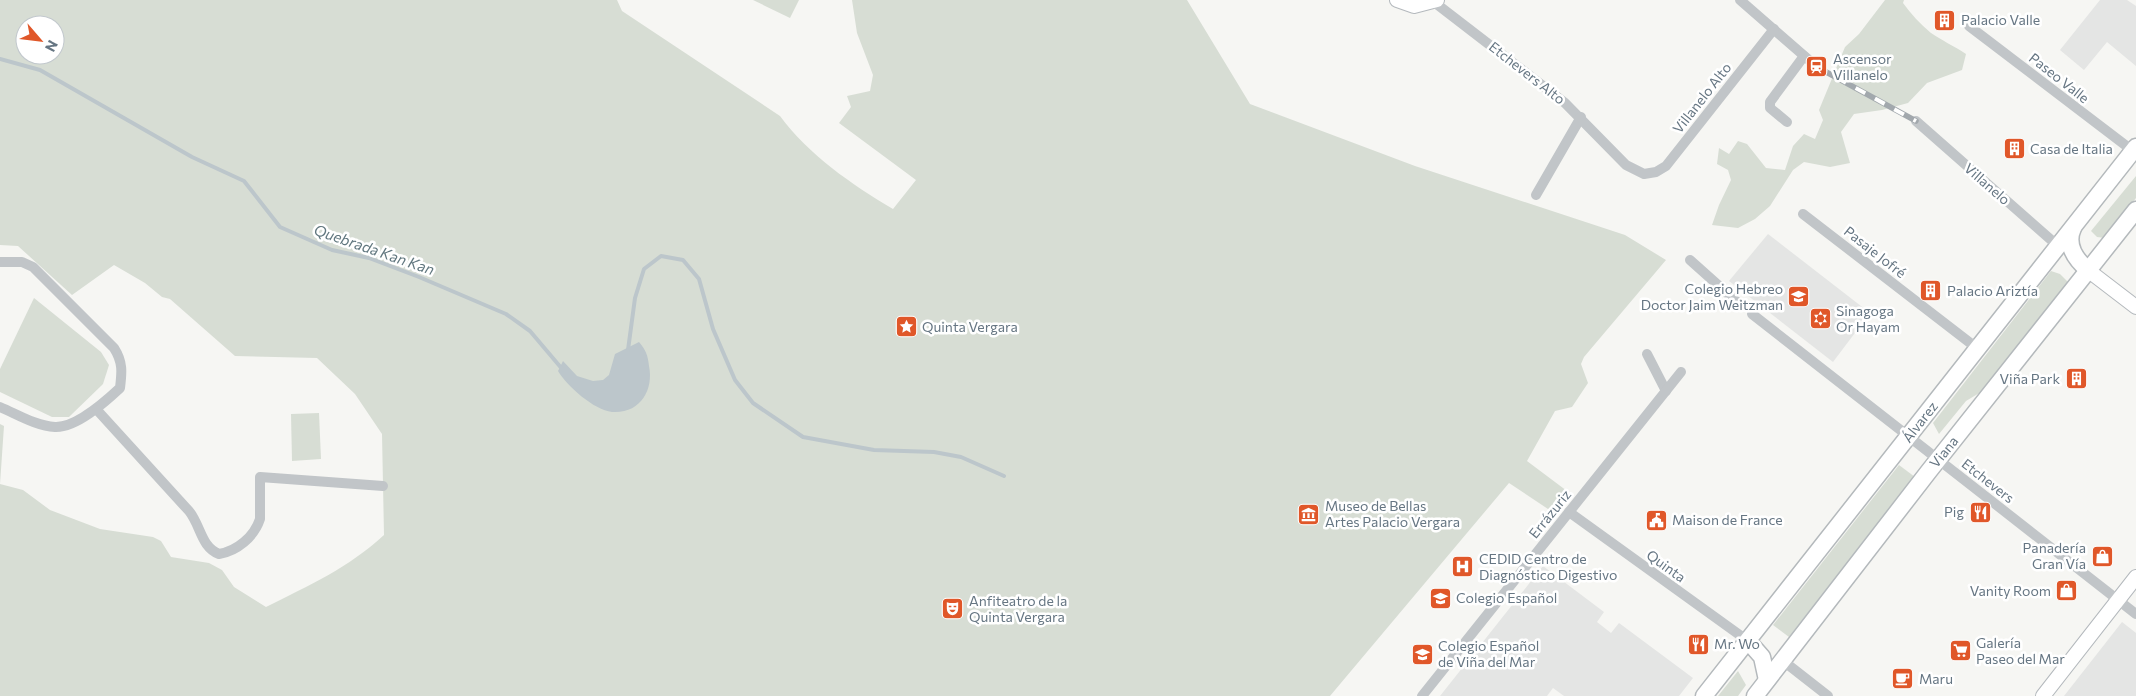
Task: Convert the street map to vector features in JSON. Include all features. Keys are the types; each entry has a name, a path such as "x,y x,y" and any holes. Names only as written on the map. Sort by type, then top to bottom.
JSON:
{"main road":[{"name":"Álvarez","path":"1704,696 2134,149"},
{"name":"Viana","path":"1755,696 1938,460 2136,210"},
{"path":"2074,226 2070,239 2073,252 2078,261 2089,271"},
{"path":"1748,641 1762,657 1767,680"}],"street":[{"name":"Etchevers Alto","path":"1397,0 1414,6 1436,1 1565,103 1581,117 1626,165 1644,174"},
{"path":"1740,0 1817,67"},
{"name":"Paseo Valle","path":"1969,26 2134,149"},
{"name":"Villanelo Alto","path":"1644,174 1656,172 1666,166 1774,29"},
{"path":"1787,122 1770,108 1770,102 1804,56"},
{"path":"1536,195 1581,117"},
{"name":"Villanelo","path":"1916,121 2058,246"},
{"name":"Pasaje Jofré","path":"1803,214 1978,349"},
{"path":"1690,260 1738,302"},
{"path":"0,262 22,262 33,267 117,353 122,368 120,388 97,410 63,426 54,427 36,422 0,408"},
{"path":"2089,271 2136,307"},
{"name":"Etchevers","path":"1752,314 2136,614"},
{"path":"1648,354 1666,391"},
{"name":"Errázuriz","path":"1422,696 1681,372"},
{"path":"97,410 189,511 200,526 207,547 219,554 241,545 258,525 260,477 383,486"},
{"name":"Quinta","path":"1569,512 1748,641"},
{"path":"2043,696 2136,577"},
{"path":"1782,660 1828,696"}],"shaded area":[{"name":"Quinta Vergara","path":"0,0 617,0 622,11 780,116 817,156 893,209 916,180 839,123 851,107 847,96 870,91 873,75 857,33 852,0 1187,0 1250,104 1415,166 1625,235 1666,260 1584,357 1581,364 1588,383 1572,407 1555,411 1527,461 1567,491 1551,511 1509,483 1330,696 0,696 0,484 23,490 50,510 100,529 153,537 161,541 171,557 209,563 222,570 234,587 266,607 313,583 357,557 384,535 382,434 355,394 317,358 235,356 170,299 162,297 145,283 114,265 72,295 18,246 0,245"},
{"path":"753,0 799,0 790,18"},
{"path":"1885,0 1904,0 1903,3 1906,7 1927,30 1966,54 1962,70 1927,83 1908,103 1882,110 1854,114 1841,132 1850,163 1830,167 1804,162 1793,170 1770,206 1755,219 1738,228 1712,225 1731,180 1728,170 1717,164 1719,148 1729,154 1738,141 1747,144 1766,168 1785,170 1793,146 1804,134 1815,139 1823,120 1819,110 1845,47 1859,34"},
{"path":"2100,0 2127,0 2136,6 2136,66 2107,42 2084,70 2060,50"},
{"path":"2136,176 2136,198 2105,238 2097,237 2091,231"},
{"name":"Colegio Hebreo Doctor Jaim Weitzman","path":"1768,234 1870,313 1833,362 1729,281"},
{"path":"2051,271 2060,274 2068,282 1986,389 1966,401 1939,434 1933,423"},
{"path":"34,298 101,352 109,365 103,384 69,417 52,417 0,392 0,369"},
{"path":"639,342 645,350 648,359 649,384 643,399 637,405 622,412 605,410 589,402 574,390 558,371 563,361 577,376 593,381 603,380 609,375 615,354"},
{"path":"319,413 321,459 292,461 291,414"},
{"path":"0,424 4,426 0,484"},
{"path":"1899,465 1915,477 1789,637 1773,625"},
{"path":"1543,566 1604,612 1597,622 1611,633 1619,623 1693,678 1679,696 1564,696 1553,688 1547,696 1440,696"},
{"path":"2122,622 2136,633 2136,696 2064,696"},
{"path":"1738,671 1746,685 1738,696 1718,696"}],"waterway":[{"name":"Quebrada Kan Kan","path":"0,59 40,70 192,157 244,181 280,227 332,250 369,258 419,277 506,314 530,331 563,370"},
{"path":"628,350 635,298 644,269 661,256 683,260 699,279 713,329 735,380 753,403 803,437 874,450 934,452 961,457 1004,476"}],"railway":[{"path":"1817,67 1916,121"}],"place":[{"name":"Palacio Valle","path":"1945,20"},
{"name":"Ascensor Villanelo","path":"1817,67"},
{"name":"Casa de Italia","path":"2014,149"},
{"name":"Palacio Ariztía","path":"1931,291"},
{"name":"Colegio Hebreo Doctor Jaim Weitzman","path":"1799,297"},
{"name":"Sinagoga Or Hayam","path":"1820,319"},
{"name":"Quinta Vergara","path":"906,327"},
{"name":"Viña Park","path":"2076,379"},
{"name":"Pig","path":"1980,512"},
{"name":"Museo de Bellas Artes Palacio Vergara","path":"1309,514"},
{"name":"Maison de France","path":"1656,520"},
{"name":"Panadería Gran Vía","path":"2102,556"},
{"name":"CEDID Centro de Diagnóstico Digestivo","path":"1463,567"},
{"name":"Vanity Room","path":"2067,591"},
{"name":"Colegio Español","path":"1440,598"},
{"name":"Anfiteatro de la Quinta Vergara","path":"953,609"},
{"name":"Mr. Wo","path":"1698,644"},
{"name":"Galería Paseo del Mar","path":"1960,651"},
{"name":"Colegio Español de Viña del Mar","path":"1422,654"},
{"name":"Maru","path":"1903,679"}]}
